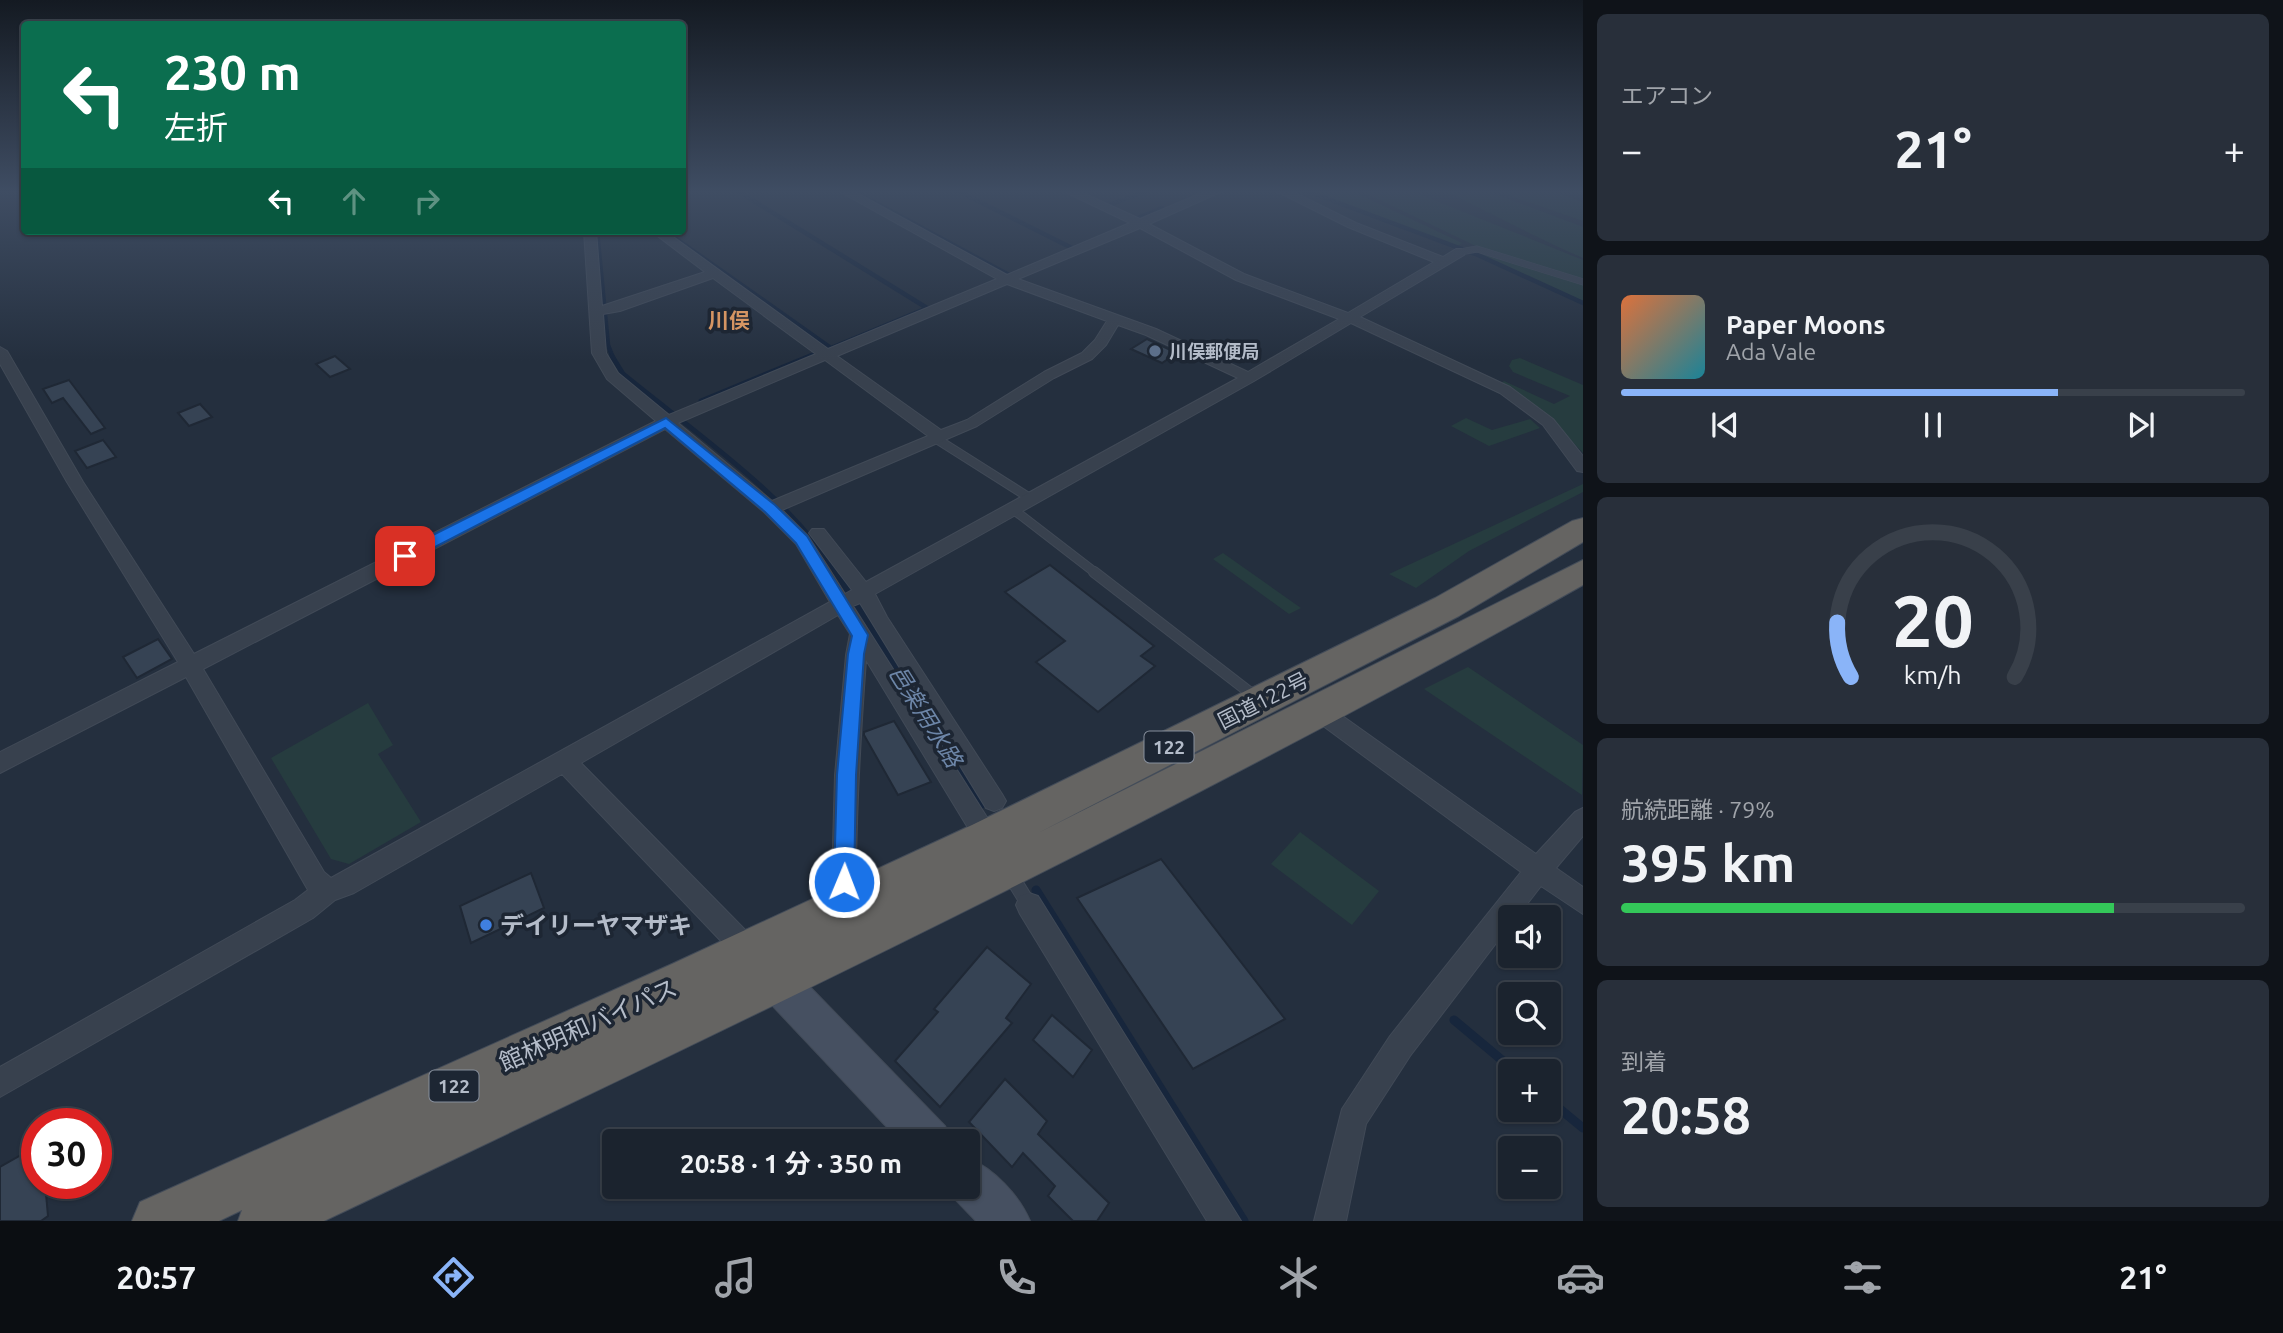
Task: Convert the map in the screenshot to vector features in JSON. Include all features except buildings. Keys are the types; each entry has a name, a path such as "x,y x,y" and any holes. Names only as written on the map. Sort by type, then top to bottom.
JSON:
{"highway":[{"name":"国道122号","path":"763,966 996,853 1261,701 1447,607 1583,528"},
{"name":"国道122号","path":"763,966 850,903 1128,809 1583,571"},
{"name":"館林明和バイパス","path":"159,1221 763,966"},
{"name":"館林明和バイパス","path":"265,1221 763,966"}],"main road":[{"path":"763,966 919,1129"},
{"path":"980,1193 1007,1221"}],"street":[{"path":"591,247 599,353 612,376 770,509 802,540 996,853"},
{"path":"679,247 936,437"},
{"path":"947,247 1008,280 1151,332 1249,378"},
{"path":"0,763 666,422 1086,247"},
{"path":"1184,247 1240,277 1350,319 1457,366 1524,402 1560,435 1583,467"},
{"path":"1407,247 1445,262"},
{"path":"0,1083 304,909 327,891 345,885 1249,378 1460,252"},
{"path":"595,311 615,308 715,273"},
{"path":"770,509 972,423 1049,375 1087,356 1101,342 1115,318"},
{"path":"0,351 75,482 190,665 315,880 327,891"},
{"path":"818,533 864,592 878,621 994,801"},
{"path":"850,903 844,882 846,775 860,635"},
{"path":"1319,711 1583,902"},
{"path":"564,761 763,966"},
{"path":"1331,1221 1352,1119 1400,1045 1538,870 1583,819"},
{"path":"1029,905 1225,1221"}],"lane":[{"path":"1460,252 1477,250 1583,282"},
{"path":"936,437 1033,500"},
{"path":"1014,510 1261,701"},
{"path":"996,853 1029,905"}],"green space":[{"path":"1478,247 1551,247 1583,260 1583,281"},
{"path":"1560,247 1583,247 1583,258"},
{"path":"1474,252 1583,284 1583,301"},
{"path":"1520,358 1583,385 1583,453 1544,412 1500,384 1504,381 1554,404 1570,396 1513,372 1509,366 1512,360"},
{"path":"1466,418 1492,430 1530,419 1540,428 1489,446 1451,426"},
{"path":"1583,484 1583,492 1469,551 1416,588 1389,574"},
{"path":"1223,553 1301,608 1289,614 1213,559"},
{"path":"1468,667 1583,745 1582,795 1424,689"},
{"path":"368,703 393,745 378,754 421,822 349,864 331,859 271,758"},
{"path":"1300,832 1379,891 1352,925 1271,864"}],"waterway":[{"name":"邑楽用水路","path":"599,247 608,345 613,357"},
{"path":"688,247 831,348 927,308 828,247"},
{"path":"957,247 1009,275"},
{"path":"1070,247 1074,249"},
{"path":"1457,247 1583,303"},
{"path":"806,358 817,353"},
{"path":"701,401 810,356"},
{"path":"613,357 623,374 739,466 767,492 817,545 837,574"},
{"name":"邑楽用水路","path":"836,572 982,805"},
{"name":"邑楽用水路","path":"1036,890 1244,1221"},
{"path":"1454,1020 1501,1059"},
{"path":"1561,1110 1583,1128"}],"place":[{"name":"川俣郵便局","path":"1155,351"},
{"name":"デイリーヤマザキ","path":"486,925"}],"district":[{"name":"川俣","path":"729,320"}],"route":[{"path":"405,556 666,422 770,509 802,540 860,635 846,775 844,882"}]}
